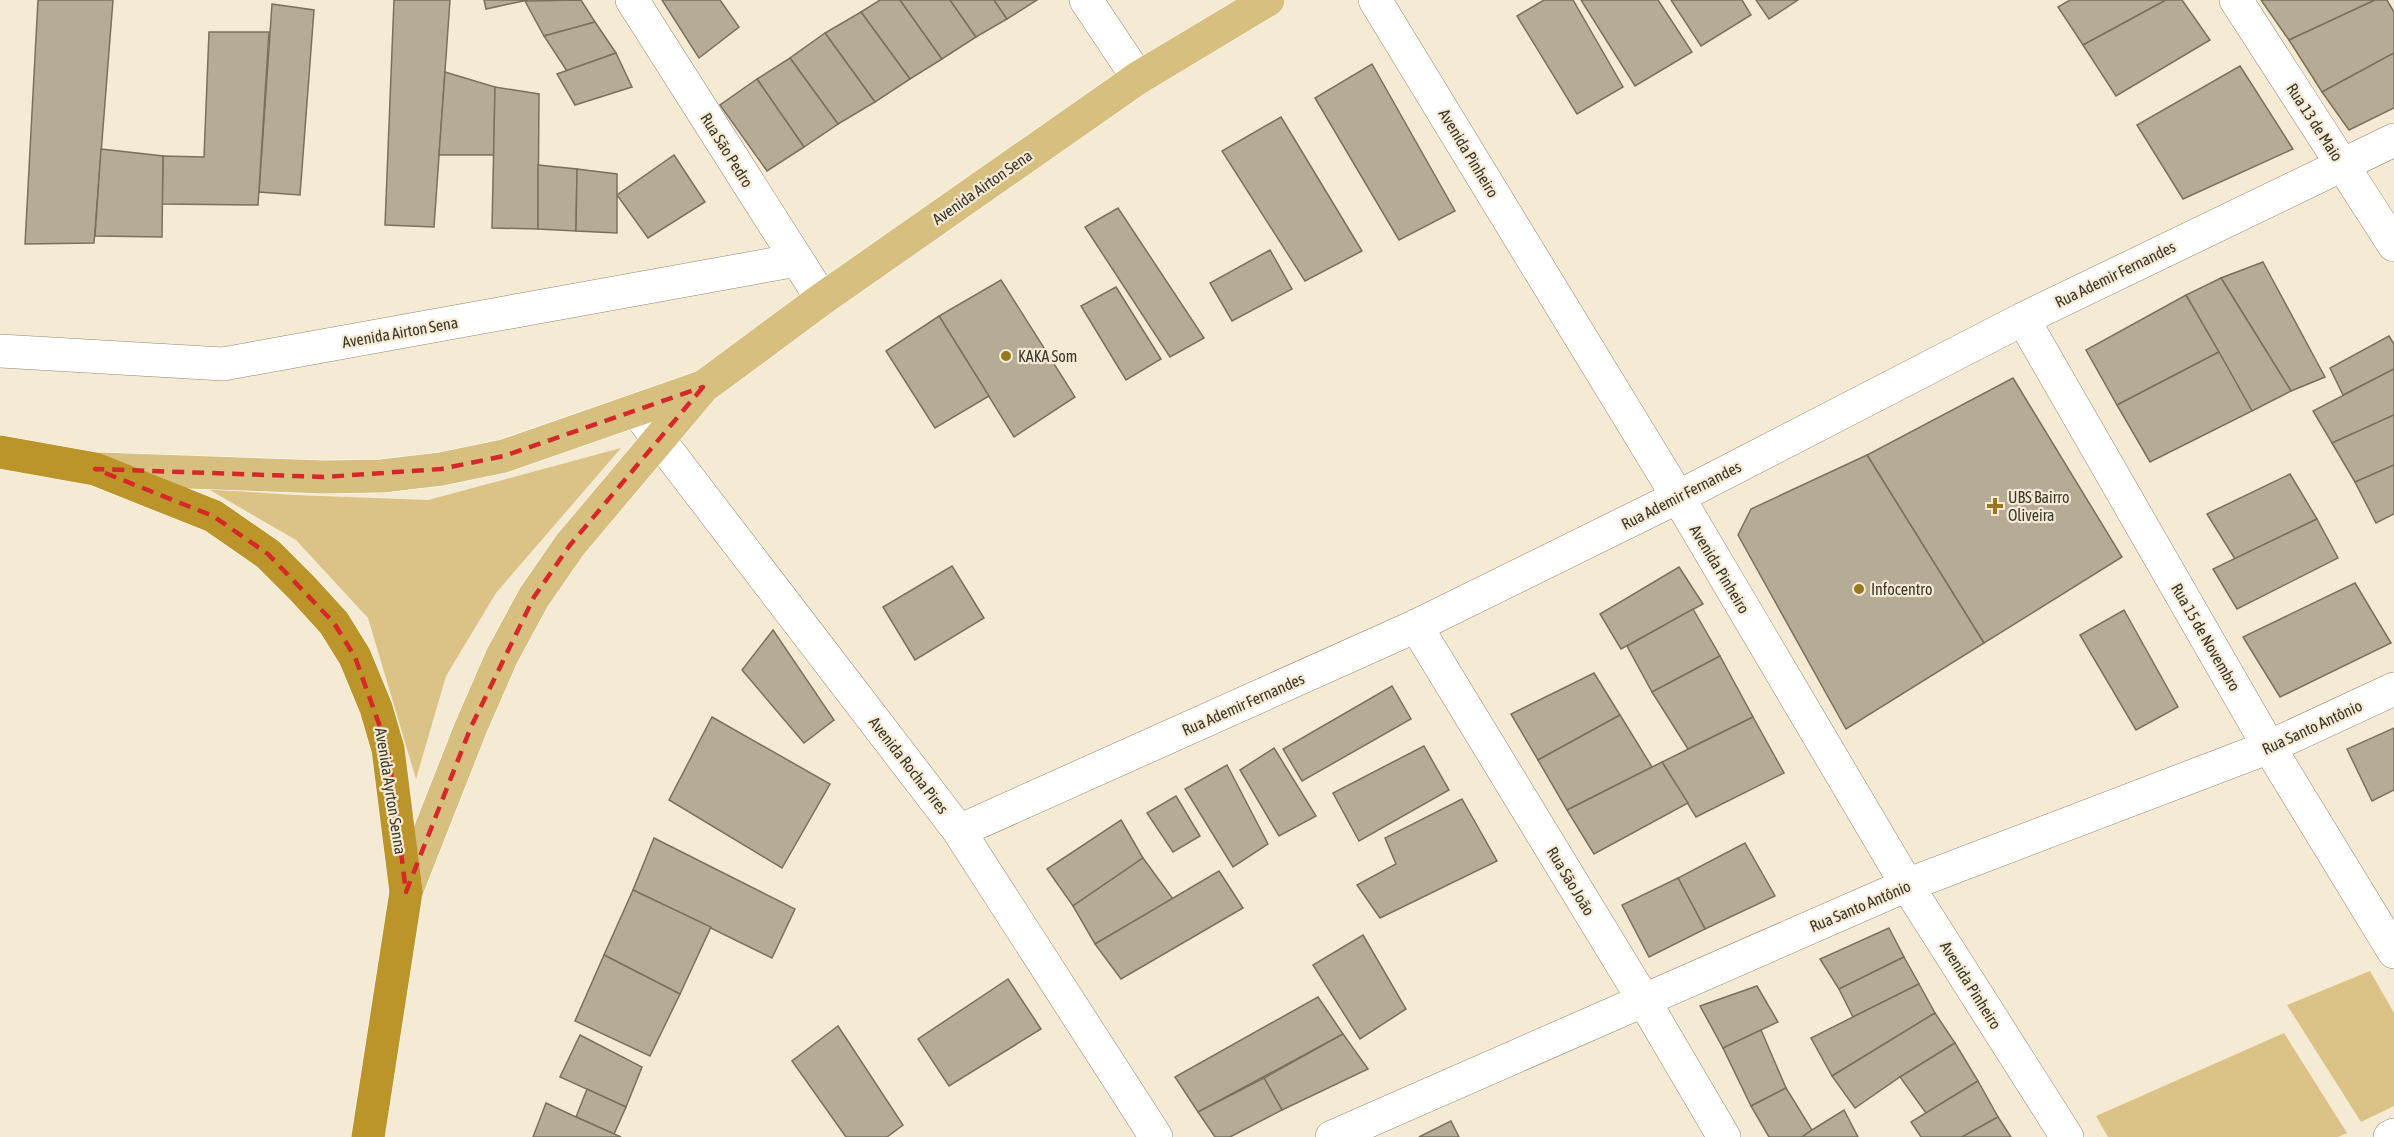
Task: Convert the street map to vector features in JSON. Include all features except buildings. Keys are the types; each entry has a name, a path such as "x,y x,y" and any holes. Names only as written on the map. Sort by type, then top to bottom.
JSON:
{"highway":[{"name":"Avenida Ayrton Senna","path":"0,452 95,469 213,516 268,554 334,623 355,657 376,708 388,749 406,892 368,1137"}],"main road":[{"name":"Avenida Airton Sena","path":"406,892 471,727 502,656 534,597 570,545 703,387 822,299 1138,78 1268,0"},
{"name":"Avenida Airton Sena","path":"95,469 324,477 382,476 441,469 504,456 703,387"}],"street":[{"name":"Rua São Pedro","path":"632,0 822,299"},
{"path":"1086,0 1138,78"},
{"name":"Avenida Pinheiro","path":"1375,0 1678,497 1907,885 2067,1137"},
{"name":"Rua 13 de Maio","path":"2236,0 2394,244"},
{"name":"Rua Ademir Fernandes","path":"959,831 1416,626 1678,497 2023,319 2394,140"},
{"name":"Avenida Airton Sena","path":"0,351 223,364 797,260"},
{"name":"Rua 15 de Novembro","path":"2023,319 2269,747 2394,952"},
{"name":"Avenida Rocha Pires","path":"638,411 657,439 959,831 1156,1137"},
{"name":"Rua São João","path":"1416,626 1643,999 1724,1137"},
{"name":"Rua Santo Antônio","path":"1332,1137 1907,885 2269,747 2394,689"},
{"path":"2390,1137 2394,1135"}],"highlighted area":[{"path":"703,387 570,545 534,597 471,727 406,892 388,749 355,657 334,623 268,554 213,516 95,469 324,477 441,469 504,456"}],"shaded area":[{"path":"621,448 496,593 446,676 416,779 368,618 296,540 208,489 428,500"},
{"path":"2370,971 2394,1013 2394,1106 2361,1122 2287,1005"},
{"path":"2284,1033 2347,1133 2338,1137 2108,1137 2096,1116"}],"place":[{"name":"KAKA Som","path":"1006,356"},
{"name":"UBS Bairro Oliveira","path":"1995,506"},
{"name":"Infocentro","path":"1859,589"}]}
